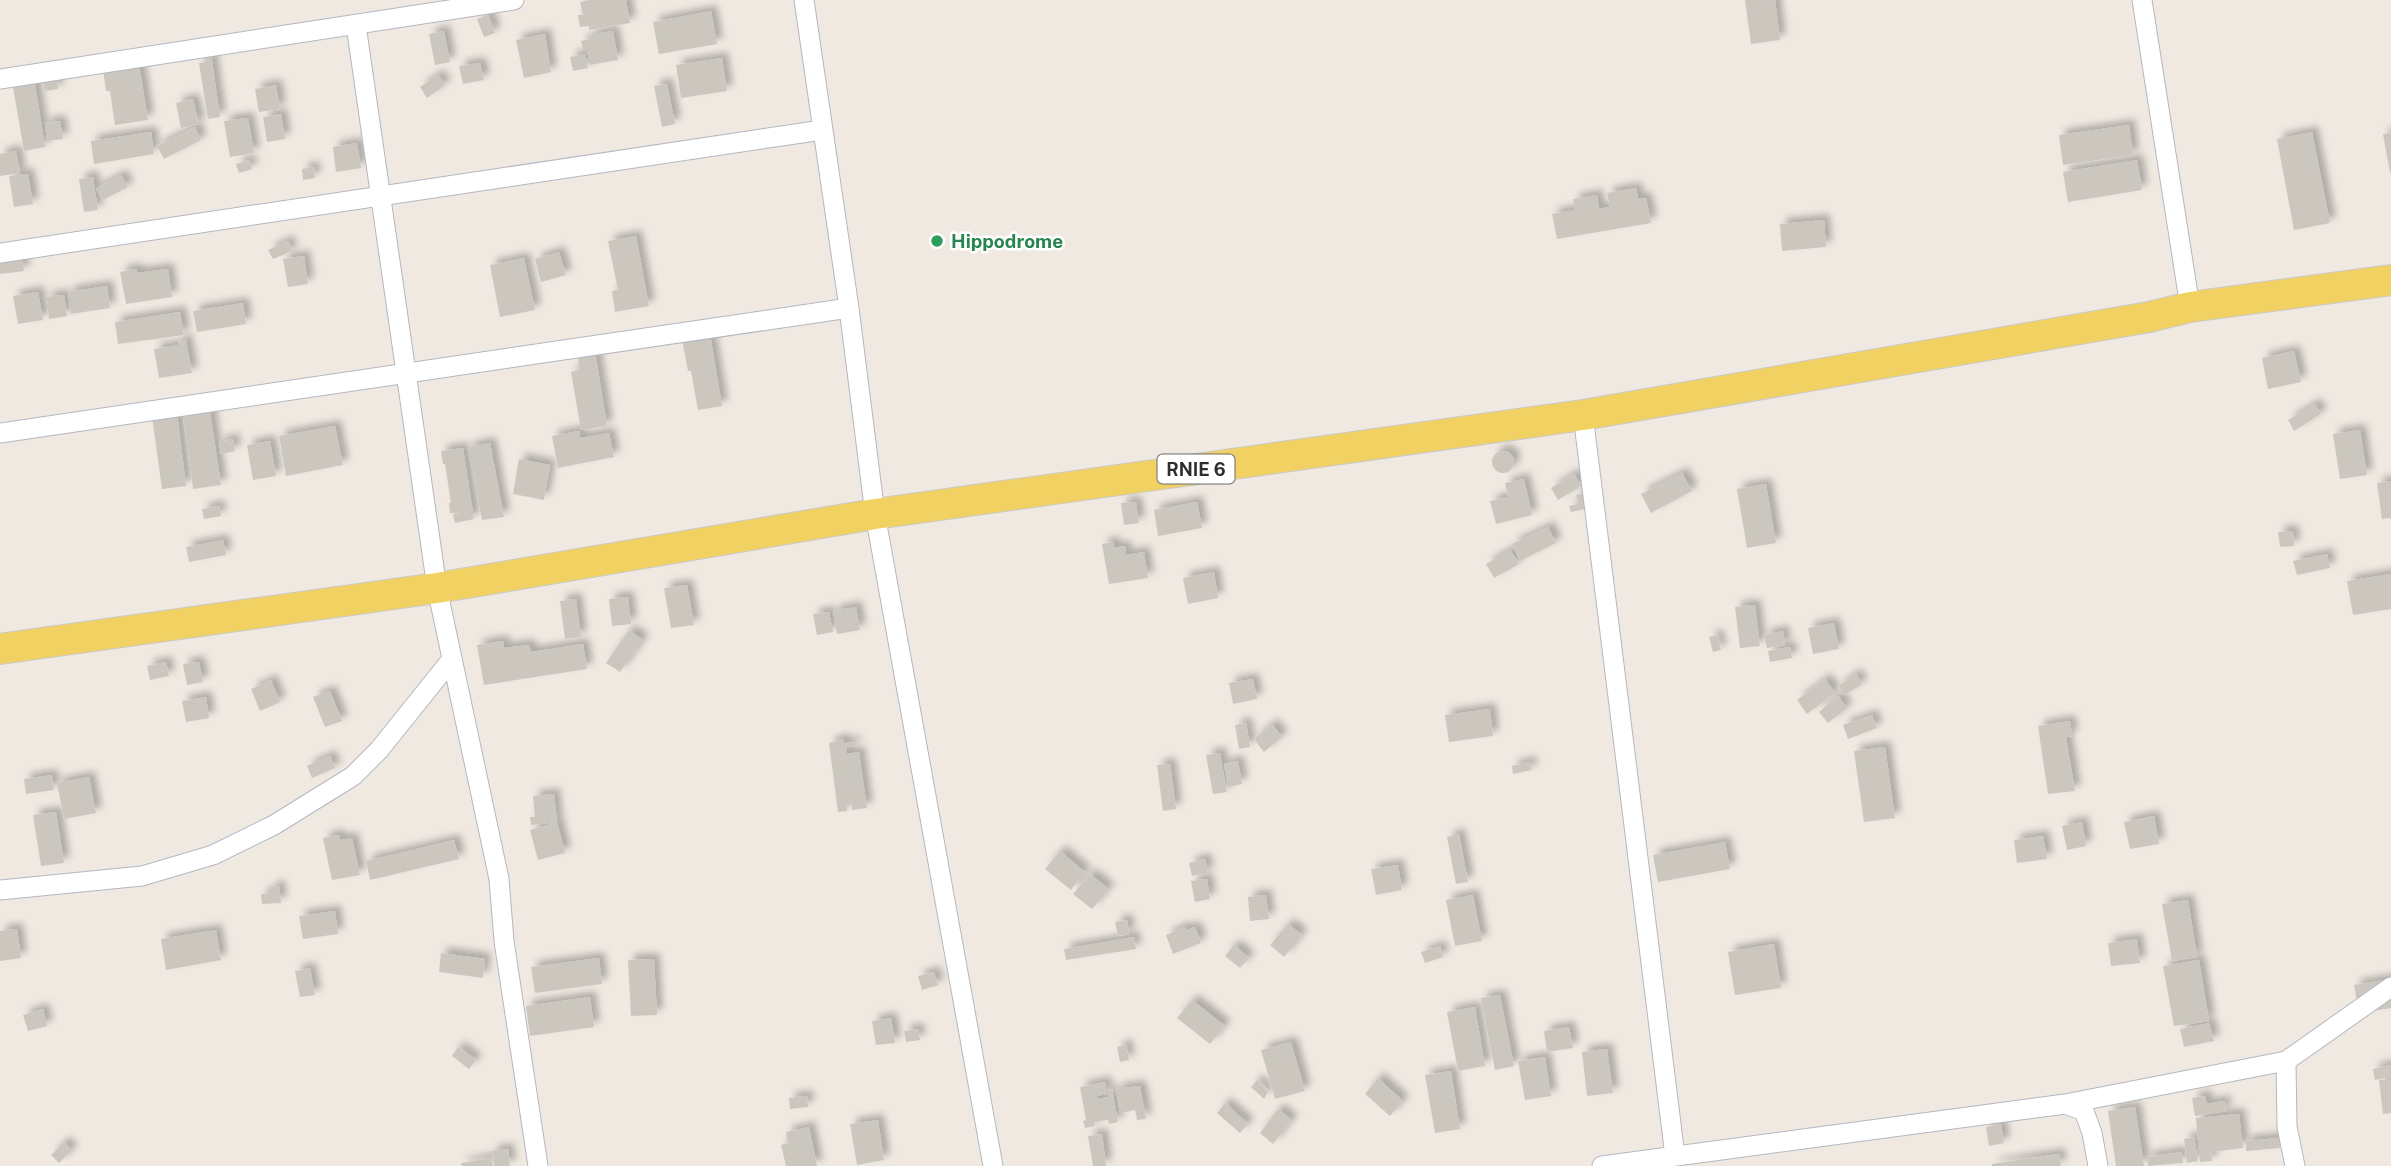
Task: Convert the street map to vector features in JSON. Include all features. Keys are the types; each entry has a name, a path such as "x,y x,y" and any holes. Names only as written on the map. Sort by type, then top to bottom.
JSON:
{"main road":[{"name":"RNIE 6","path":"0,649 437,588 875,514 1583,415 2149,317 2190,307 2391,280"}],"street":[{"path":"0,79 514,0"},
{"path":"804,0 849,308 875,514 993,1166"},
{"path":"2142,0 2190,307"},
{"path":"356,25 437,588 499,879 504,941 538,1166"},
{"path":"0,253 822,130"},
{"path":"0,433 849,308"},
{"path":"1583,415 1675,1156"},
{"path":"0,890 142,876 213,855 274,825 354,776 379,750 453,659"},
{"path":"1602,1166 2065,1104 2286,1062 2391,987"},
{"path":"2286,1062 2287,1127 2295,1166"},
{"path":"2065,1104 2084,1111 2092,1133 2098,1166"}],"building":[{"path":"626,0 630,23 589,30 589,26 580,27 578,15 583,15 580,2"},
{"path":"1745,0 1775,0 1780,40 1751,44"},
{"path":"711,11 717,44 659,54 653,22"},
{"path":"488,15 495,33 484,37 477,19"},
{"path":"444,31 450,62 435,65 429,34"},
{"path":"613,31 618,60 590,65 587,50 583,50 581,41 591,39 590,35"},
{"path":"545,34 551,72 524,78 516,40"},
{"path":"211,54 220,117 208,119 199,63 205,62 204,55"},
{"path":"585,54 588,68 573,71 570,57"},
{"path":"722,58 727,91 681,98 676,65"},
{"path":"480,63 484,80 463,84 459,66"},
{"path":"139,64 148,120 115,125 110,91 106,91 103,69"},
{"path":"56,71 58,89 45,91 41,73"},
{"path":"438,75 445,85 427,98 420,87"},
{"path":"34,78 45,147 24,151 12,81"},
{"path":"667,84 675,124 662,127 654,86"},
{"path":"276,85 280,109 259,112 255,89"},
{"path":"193,99 199,124 181,128 176,103"},
{"path":"281,114 285,139 267,142 263,117"},
{"path":"248,118 254,153 230,157 224,121"},
{"path":"60,121 63,139 47,141 45,123"},
{"path":"2129,125 2133,155 2063,165 2059,135"},
{"path":"195,127 201,140 164,159 157,146"},
{"path":"151,132 154,154 94,164 91,141"},
{"path":"2312,132 2330,223 2294,230 2277,139"},
{"path":"2391,133 2391,173 2390,173 2383,134"},
{"path":"357,143 361,168 336,172 333,147"},
{"path":"16,151 20,173 0,176 0,154"},
{"path":"249,160 252,169 239,173 236,164"},
{"path":"2137,160 2142,190 2068,202 2063,172"},
{"path":"314,167 315,178 303,180 302,169"},
{"path":"28,174 33,204 14,207 9,176"},
{"path":"121,175 128,187 103,200 96,189"},
{"path":"93,177 98,210 84,212 79,179"},
{"path":"1636,188 1638,199 1646,198 1651,223 1557,239 1552,214 1575,210 1573,199 1597,195 1599,209 1610,207 1607,193"},
{"path":"1824,220 1826,247 1782,251 1780,224"},
{"path":"636,236 649,306 615,312 612,291 618,290 608,241"},
{"path":"288,241 292,251 273,259 268,250"},
{"path":"559,252 566,275 541,282 535,259"},
{"path":"22,256 24,271 0,274 0,260"},
{"path":"304,256 308,284 288,287 283,259"},
{"path":"524,258 535,310 500,317 490,265"},
{"path":"136,269 137,273 168,269 172,297 126,304 120,272"},
{"path":"107,286 110,308 71,314 68,292"},
{"path":"38,292 43,320 18,324 13,296"},
{"path":"64,295 67,316 49,319 46,297"},
{"path":"243,303 246,324 197,332 193,311"},
{"path":"180,312 184,335 118,344 115,322"},
{"path":"710,334 722,406 698,410 682,339"},
{"path":"186,340 192,373 159,378 154,349 179,345 178,341"},
{"path":"595,351 607,426 581,430 571,372 580,370 577,354"},
{"path":"2294,351 2301,382 2268,389 2262,358"},
{"path":"2315,404 2321,414 2294,431 2288,420"},
{"path":"209,405 221,485 193,489 182,409"},
{"path":"177,413 186,486 162,489 152,416"},
{"path":"335,426 343,465 286,476 279,436"},
{"path":"2360,430 2367,475 2340,479 2333,434"},
{"path":"579,431 580,438 609,433 614,457 558,468 552,436"},
{"path":"233,439 235,451 221,454 219,442"},
{"path":"270,441 276,476 253,480 247,445"},
{"path":"490,443 504,517 482,520 468,447"},
{"path":"463,448 474,519 455,523 453,514 462,513 450,513 451,503 441,451"},
{"path":"1503,451 1511,454 1514,462 1511,470 1503,473 1495,470 1492,462 1495,454"},
{"path":"519,459 550,465 544,500 513,494"},
{"path":"1682,473 1692,491 1651,513 1641,494"},
{"path":"1574,474 1581,486 1558,500 1551,488"},
{"path":"1524,479 1532,515 1496,524 1490,501 1508,497 1505,483"},
{"path":"2391,481 2391,518 2382,519 2377,483"},
{"path":"1766,484 1776,543 1747,548 1737,489"},
{"path":"1585,493 1589,508 1571,512 1569,506 1578,504 1576,495"},
{"path":"1136,502 1139,523 1124,525 1121,503"},
{"path":"1197,502 1202,528 1158,536 1154,510"},
{"path":"219,506 221,516 204,519 202,509"},
{"path":"1548,527 1556,543 1520,561 1512,544"},
{"path":"2293,531 2294,546 2280,547 2278,532"},
{"path":"223,540 226,555 189,562 186,547"},
{"path":"1113,542 1114,548 1125,546 1126,555 1144,552 1148,578 1109,584 1102,544"},
{"path":"1510,550 1519,564 1494,578 1486,564"},
{"path":"2327,554 2330,568 2297,575 2293,561"},
{"path":"1214,572 1218,598 1188,604 1183,578"},
{"path":"2391,574 2391,609 2353,615 2347,581"},
{"path":"687,585 694,625 671,628 664,588"},
{"path":"628,597 631,624 612,626 609,599"},
{"path":"576,599 581,637 565,639 560,601"},
{"path":"1755,605 1760,646 1740,648 1735,607"},
{"path":"856,607 860,630 837,634 833,611"},
{"path":"829,612 833,632 817,635 813,614"},
{"path":"1834,623 1839,649 1813,654 1808,628"},
{"path":"629,630 643,640 620,672 606,663"},
{"path":"1783,631 1785,645 1767,648 1764,635"},
{"path":"1717,635 1721,650 1713,652 1709,637"},
{"path":"503,641 504,648 529,645 531,652 583,644 587,669 484,685 477,645"},
{"path":"1790,647 1792,658 1770,662 1768,651"},
{"path":"166,662 169,676 150,680 147,666"},
{"path":"199,662 203,682 187,685 183,664"},
{"path":"1856,674 1862,684 1845,695 1838,686"},
{"path":"1253,679 1257,699 1233,704 1229,683"},
{"path":"1825,679 1835,693 1807,714 1797,700"},
{"path":"271,680 280,702 260,711 251,689"},
{"path":"330,691 342,721 325,727 313,697"},
{"path":"1838,696 1847,708 1828,723 1819,712"},
{"path":"206,697 209,718 186,722 182,701"},
{"path":"1490,709 1493,736 1449,742 1445,715"},
{"path":"1872,715 1877,728 1848,739 1843,725"},
{"path":"2070,721 2072,736 2066,737 2075,791 2048,794 2038,726"},
{"path":"1246,723 1250,747 1239,749 1235,725"},
{"path":"1272,724 1282,737 1264,752 1254,739"},
{"path":"843,739 844,743 855,742 856,746 846,748 847,754 859,752 867,808 852,810 852,804 847,805 847,811 838,812 829,743"},
{"path":"1885,747 1895,818 1864,822 1854,751"},
{"path":"1220,753 1227,792 1213,794 1206,755"},
{"path":"330,756 335,768 312,778 307,766"},
{"path":"1238,761 1242,784 1228,787 1224,764"},
{"path":"1530,762 1532,770 1513,774 1512,766"},
{"path":"1170,764 1176,809 1163,811 1157,765"},
{"path":"52,775 54,790 26,794 24,779"},
{"path":"89,777 96,813 64,819 57,783"},
{"path":"554,794 557,822 531,825 530,817 535,817 533,796"},
{"path":"56,812 64,863 41,866 33,815"},
{"path":"2154,816 2159,844 2130,849 2124,822"},
{"path":"557,822 565,853 538,860 530,830"},
{"path":"2082,822 2086,846 2067,850 2062,826"},
{"path":"1459,834 1468,882 1456,884 1447,837"},
{"path":"339,835 340,840 352,838 360,875 332,880 323,838"},
{"path":"2043,836 2047,859 2017,863 2014,840"},
{"path":"454,840 459,859 370,880 366,861"},
{"path":"1725,842 1730,869 1658,882 1653,855"},
{"path":"1060,851 1085,872 1071,890 1045,869"},
{"path":"1205,859 1208,873 1192,876 1189,863"},
{"path":"1398,865 1402,890 1376,895 1371,869"},
{"path":"1090,874 1109,889 1092,909 1073,894"},
{"path":"1207,879 1210,899 1195,902 1191,881"},
{"path":"279,886 281,903 262,904 261,894 271,893 271,887"},
{"path":"1266,895 1269,919 1250,921 1248,897"},
{"path":"1473,895 1482,941 1455,946 1446,900"},
{"path":"2188,900 2197,957 2172,961 2162,904"},
{"path":"335,911 338,934 303,939 299,916"},
{"path":"1127,920 1129,934 1118,936 1115,922"},
{"path":"1288,924 1302,935 1284,957 1270,945"},
{"path":"1185,927 1186,930 1195,927 1201,943 1173,954 1166,935"},
{"path":"17,929 21,958 0,961 0,931"},
{"path":"216,930 221,960 166,970 161,939"},
{"path":"1134,937 1136,949 1066,960 1064,949"},
{"path":"2137,939 2140,963 2111,966 2108,943"},
{"path":"1774,944 1781,988 1735,995 1728,952"},
{"path":"1234,945 1249,958 1240,968 1225,956"},
{"path":"1440,946 1443,957 1425,963 1421,952"},
{"path":"441,953 485,959 483,978 439,972"},
{"path":"599,958 602,984 535,993 531,967"},
{"path":"654,959 657,1015 631,1016 628,960"},
{"path":"2199,960 2209,1021 2174,1026 2163,966"},
{"path":"310,968 315,995 300,997 295,971"},
{"path":"934,972 938,985 922,990 918,976"},
{"path":"2391,979 2391,1008 2359,1013 2354,985"},
{"path":"1500,995 1514,1066 1495,1070 1481,998"},
{"path":"590,997 594,1027 530,1036 526,1006"},
{"path":"1192,1000 1225,1026 1210,1044 1177,1018"},
{"path":"1475,1007 1485,1066 1458,1071 1447,1012"},
{"path":"43,1009 47,1026 28,1031 23,1015"},
{"path":"891,1018 895,1043 876,1045 872,1021"},
{"path":"2209,1023 2214,1041 2184,1047 2180,1029"},
{"path":"1569,1027 1573,1048 1547,1052 1544,1031"},
{"path":"918,1029 920,1040 906,1042 904,1031"},
{"path":"1291,1042 1305,1091 1275,1099 1261,1050"},
{"path":"1126,1045 1129,1060 1120,1062 1117,1047"},
{"path":"458,1047 476,1060 469,1069 452,1056"},
{"path":"1607,1049 1613,1093 1587,1096 1582,1052"},
{"path":"1545,1057 1551,1096 1525,1100 1518,1061"},
{"path":"2391,1065 2391,1077 2375,1080 2373,1069"},
{"path":"1451,1071 1460,1129 1435,1133 1425,1075"},
{"path":"1378,1078 1403,1101 1390,1116 1365,1094"},
{"path":"2391,1079 2391,1113 2383,1114 2379,1080"},
{"path":"1257,1080 1268,1092 1264,1099 1251,1087"},
{"path":"1105,1082 1107,1094 1097,1096 1098,1099 1109,1097 1108,1090 1112,1089 1118,1122 1094,1122 1095,1126 1085,1128 1080,1087"},
{"path":"1140,1086 1146,1119 1137,1120 1135,1110 1120,1113 1116,1089"},
{"path":"807,1096 808,1107 790,1109 789,1098"},
{"path":"2205,1096 2207,1104 2224,1101 2226,1111 2195,1116 2192,1098"},
{"path":"1225,1103 1248,1124 1240,1133 1217,1113"},
{"path":"2135,1107 2144,1166 2116,1166 2108,1111"},
{"path":"1278,1109 1292,1120 1273,1144 1260,1133"},
{"path":"2239,1114 2243,1148 2211,1152 2212,1161 2200,1162 2196,1118"},
{"path":"878,1120 884,1160 857,1165 850,1124"},
{"path":"2001,1124 2004,1143 1989,1146 1986,1127"},
{"path":"809,1127 817,1166 786,1166 781,1145 788,1143 786,1132"},
{"path":"1102,1134 1106,1166 1093,1166 1088,1136"},
{"path":"2194,1137 2198,1161 2187,1163 2184,1139"},
{"path":"2279,1138 2280,1148 2246,1151 2246,1141"},
{"path":"64,1142 72,1150 59,1163 51,1155"},
{"path":"508,1149 510,1166 494,1166 492,1151"},
{"path":"2181,1152 2183,1163 2148,1166 2147,1157"},
{"path":"2059,1154 2061,1166 1992,1166 1992,1164"},
{"path":"492,1158 493,1166 462,1166 461,1163"}],"place":[{"name":"Hippodrome","path":"937,241"}]}
